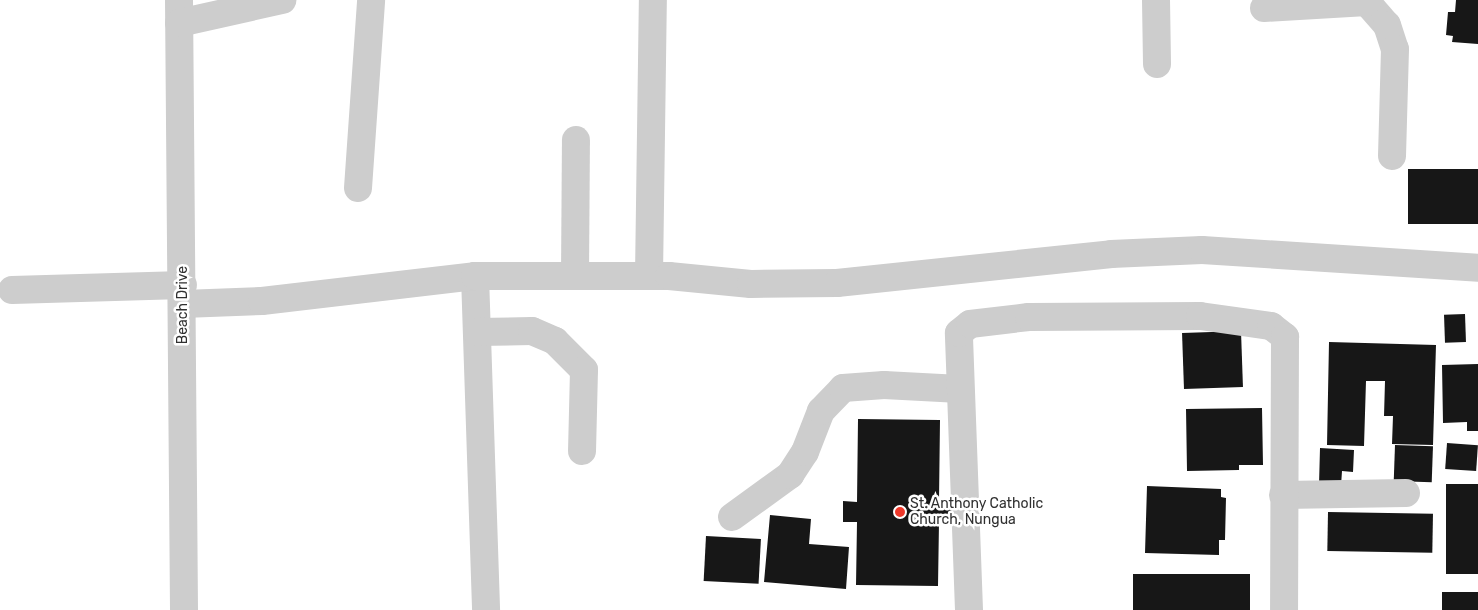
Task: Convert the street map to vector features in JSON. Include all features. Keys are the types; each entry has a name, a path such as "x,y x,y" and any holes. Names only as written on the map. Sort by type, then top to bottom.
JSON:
{"street":[{"path":"179,12 282,0"},
{"path":"358,188 371,0"},
{"path":"650,276 654,0"},
{"path":"1156,0 1157,64"},
{"path":"1264,8 1366,1 1387,25 1395,49 1392,156"},
{"name":"Beach Drive","path":"179,12 183,295 184,610"},
{"path":"575,276 576,140"},
{"path":"12,290 183,295 262,301 475,276 650,276 751,284 837,283 1111,254 1202,250 1478,268"},
{"path":"475,276 486,610"},
{"path":"969,610 959,333 970,324 1029,317 1200,316 1271,326 1285,338 1282,495 1284,610"},
{"path":"477,332 532,331 555,341 584,370 582,451"},
{"path":"732,517 790,476 805,452 821,411 843,388 884,385 960,389"},
{"path":"1282,495 1406,493"}],"building":[{"path":"1456,0 1478,0 1478,44 1452,42 1453,36 1446,35 1448,12 1455,12"},
{"path":"1408,169 1478,169 1478,224 1408,224"},
{"path":"1465,314 1466,342 1445,343 1444,315"},
{"path":"1241,331 1243,387 1184,389 1182,333"},
{"path":"1329,342 1436,345 1433,445 1392,444 1393,416 1384,416 1385,381 1366,381 1364,446 1327,445"},
{"path":"1478,364 1478,431 1467,431 1467,422 1443,423 1442,365"},
{"path":"1262,408 1263,465 1239,465 1239,470 1187,471 1186,409"},
{"name":"St. Anthony Catholic Church, Nungua","path":"858,419 940,420 939,501 957,501 957,522 939,522 938,586 856,585 857,522 843,522 843,501 857,502"},
{"path":"1447,443 1478,445 1476,471 1445,469"},
{"path":"1395,445 1433,446 1432,482 1394,481"},
{"path":"1320,448 1354,450 1353,472 1342,471 1341,486 1319,485"},
{"path":"1446,484 1478,484 1478,574 1446,574"},
{"path":"1147,486 1221,489 1221,497 1226,498 1225,540 1219,540 1219,555 1145,553"},
{"path":"1328,512 1433,514 1432,553 1327,551"},
{"path":"770,515 811,519 809,544 849,547 846,589 764,582"},
{"path":"706,536 761,539 759,584 704,581"},
{"path":"1133,574 1250,574 1250,610 1133,610"},
{"path":"1442,592 1478,592 1478,610 1442,610"}],"place":[{"name":"St. Anthony Catholic Church, Nungua","path":"900,512"}]}
